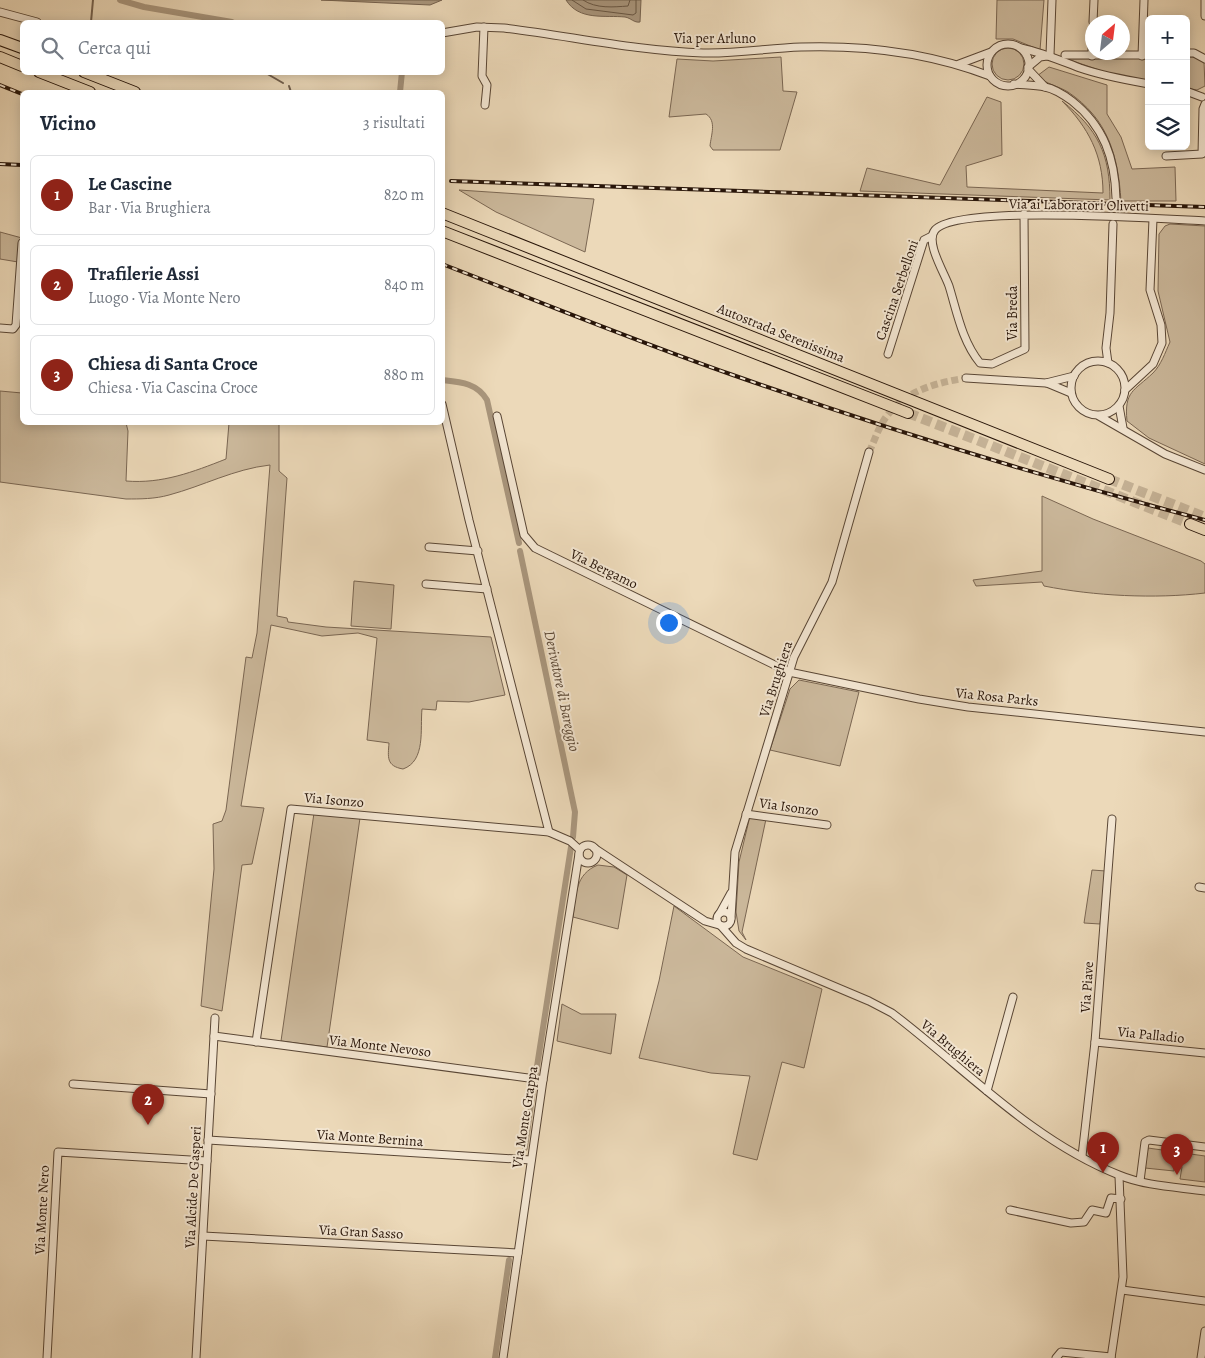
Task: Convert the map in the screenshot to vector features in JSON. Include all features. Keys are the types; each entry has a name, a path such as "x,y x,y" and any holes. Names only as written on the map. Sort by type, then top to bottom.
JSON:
{"highway":[{"path":"0,40 20,47"},
{"path":"0,57 20,65"},
{"path":"47,75 85,90"},
{"path":"92,75 130,90"},
{"name":"Autostrada Serenissima","path":"445,214 1109,479"},
{"name":"Autostrada Serenissima","path":"445,232 908,413"},
{"path":"1190,524 1205,530"}],"street":[{"path":"1050,55 1052,0"},
{"path":"1093,15 1094,0"},
{"path":"1130,55 1145,55 1144,0"},
{"path":"1204,0 1205,16"},
{"path":"0,12 30,20"},
{"path":"484,27 482,76 487,85 486,104"},
{"name":"Via per Arluno","path":"445,33 484,27 504,28 672,51 703,53 800,47 866,48 959,64 990,76 1001,84 1045,87"},
{"path":"959,64 991,52 1000,45 1007,44 1050,55 1104,75 1145,83"},
{"path":"1021,48 1027,57 1028,68 1045,87 1073,102 1088,116 1100,132 1111,156 1115,175 1116,198"},
{"path":"990,76 987,62 991,52"},
{"path":"1190,53 1205,59"},
{"path":"1014,84 1021,81 1028,68 1040,58 1050,55"},
{"path":"1065,55 1085,56"},
{"path":"1166,156 1202,154 1204,97 1190,92"},
{"name":"Via ai Laboratori Olivetti","path":"932,236 936,229 943,224 982,217 1024,214 1205,221"},
{"name":"Via Breda","path":"932,236 932,246 942,266 969,349 980,362 992,364 1025,349 1024,214"},
{"path":"1099,415 1113,411 1119,406 1125,390 1153,364 1162,343 1160,325 1150,290 1153,219"},
{"path":"1108,363 1106,348 1110,313 1113,224"},
{"name":"Cascina Serbelloni","path":"888,354 924,240 932,236"},
{"path":"0,328 13,329 16,325 20,271"},
{"path":"1096,361 1106,348"},
{"path":"966,378 1046,383 1074,376 1087,364 1096,361 1108,363 1126,376 1139,377"},
{"path":"1120,372 1125,390"},
{"path":"1074,376 1071,393 1078,407 1084,412 1099,415 1165,454 1205,470"},
{"path":"1046,383 1071,393"},
{"path":"1119,406 1123,428"},
{"name":"Via Bergamo","path":"497,416 524,535 535,548 789,672"},
{"path":"445,417 549,832 594,848 712,925 727,926 731,920"},
{"name":"Via Brughiera","path":"731,920 734,860 746,814 799,644 820,609 832,582 869,452"},
{"path":"429,547 478,550"},
{"path":"426,584 487,590"},
{"name":"Via Rosa Parks","path":"789,672 968,708 1205,732"},
{"name":"Via Isonzo","path":"256,1042 291,809 549,832"},
{"name":"Via Isonzo","path":"746,814 827,825"},
{"name":"Via Piave","path":"1082,1156 1095,1042 1112,819"},
{"path":"570,841 579,852 582,860 605,860 619,864"},
{"path":"579,852 586,845"},
{"path":"591,861 597,853 594,848"},
{"name":"Via Monte Grappa","path":"503,1358 531,1160 537,1079 579,852"},
{"name":"Via Monte Grappa","path":"574,880 591,861"},
{"path":"720,926 716,921 732,890"},
{"path":"699,917 726,912 731,920 734,936 746,949"},
{"name":"Via Brughiera","path":"720,926 736,943 746,949 881,1007 906,1024 987,1092 1039,1131 1082,1156 1120,1176 1205,1191"},
{"path":"987,1092 1014,996"},
{"name":"Via Alcide De Gasperi","path":"196,1358 215,1018"},
{"name":"Via Monte Nevoso","path":"214,1036 537,1079"},
{"name":"Via Palladio","path":"1095,1042 1205,1053"},
{"path":"74,1084 211,1094"},
{"name":"Via Monte Bernina","path":"208,1140 531,1160"},
{"path":"1140,1181 1145,1142 1149,1140 1205,1148"},
{"name":"Via Monte Nero","path":"46,1358 58,1152 206,1161"},
{"path":"1056,1358 1061,1352 1111,1358 1122,1290 1120,1176"},
{"path":"1010,1210 1071,1224 1084,1222 1092,1210 1106,1213 1111,1198 1120,1199"},
{"name":"Via Gran Sasso","path":"203,1236 518,1253"},
{"path":"1122,1290 1205,1301"},
{"path":"1201,1358 1205,1331"}],"shaded area":[{"path":"997,0 1044,0 1040,50 1013,39 996,39"},
{"path":"1008,48 1020,52 1024,64 1020,76 1008,80 996,76 992,64 996,52"},
{"path":"781,57 783,91 797,92 780,150 713,150 710,146 712,124 706,114 669,117 677,59 713,61"},
{"path":"1190,57 1195,57 1204,62 1205,86 1197,90 1190,89"},
{"path":"1130,58 1145,58 1145,80 1111,74 1067,59 1130,60"},
{"path":"1049,67 1107,85 1107,114 1121,137 1132,169 1175,167 1176,201 1121,201 1117,168 1102,126 1082,103 1068,92 1037,76"},
{"path":"987,97 1001,102 1002,155 966,166 967,187 1103,193 1100,166 1092,142 1079,121 1062,101 1085,122 1100,144 1108,169 1110,200 860,191 867,168 940,185"},
{"path":"459,190 594,199 585,252 496,212"},
{"path":"1170,224 1205,226 1205,464 1149,438 1127,421 1126,411 1129,397 1156,370 1170,342 1158,291 1159,234 1165,226"},
{"path":"0,232 20,237 18,262 0,259"},
{"path":"0,391 20,393 20,425 126,425 128,431 126,481 165,479 226,459 229,425 279,425 279,471 287,478 277,616 287,618 288,622 326,627 491,637 505,695 469,702 437,701 436,710 422,709 419,752 410,765 403,769 397,768 389,760 389,743 367,740 377,638 358,633 322,636 271,625 241,806 264,808 252,864 242,865 222,1011 201,1006 214,869 213,824 222,821 226,810 246,657 252,658 257,633 270,465 244,470 169,495 148,498 126,499 0,482"},
{"path":"1042,496 1093,519 1201,561 1205,564 1205,593 1166,596 1104,594 1044,586 1042,582 976,586 973,580 1042,571"},
{"path":"354,581 394,585 391,629 351,626"},
{"path":"799,680 859,692 840,766 770,750 790,689"},
{"path":"314,813 360,818 327,1047 281,1041"},
{"path":"750,816 766,819 742,932 746,940 739,931 736,912 739,862"},
{"path":"598,865 614,867 627,875 618,929 573,917 578,886 585,874"},
{"path":"1092,870 1106,871 1100,924 1084,923"},
{"path":"674,906 743,957 822,989 804,1068 782,1062 757,1160 733,1154 750,1076 711,1073 639,1058 659,981"},
{"path":"562,1004 581,1014 616,1014 611,1054 557,1041"},
{"path":"1148,1148 1205,1156 1205,1182 1180,1179 1182,1167 1180,1164 1174,1166 1174,1171 1145,1168"}],"water":[{"path":"321,0 442,0 430,5"},
{"path":"566,0 641,0 640,22 625,17 585,14 571,7"}],"waterway":[{"path":"91,20 93,0"},
{"name":"Derivatore di Bareggio","path":"120,0 144,7 220,20"},
{"path":"269,75 283,83"},
{"name":"Derivatore di Bareggio","path":"400,90 402,75"},
{"path":"289,86 290,90"},
{"name":"Derivatore di Bareggio","path":"445,380 468,384 483,394 487,400 519,543"},
{"name":"Derivatore di Bareggio","path":"520,551 575,812 573,837"},
{"name":"Derivatore di Bareggio","path":"536,1073 571,847"},
{"name":"Derivatore di Bareggio","path":"525,1148 534,1083"},
{"name":"Derivatore di Bareggio","path":"495,1358 509,1260"}],"tunnel":[{"path":"1114,221 1116,198"},
{"path":"869,452 884,420 900,402 920,390 966,378"},
{"path":"908,413 1190,524"},
{"path":"1109,479 1205,517"}],"railway":[{"path":"0,85 20,93"},
{"path":"0,164 20,165"},
{"path":"451,181 1205,207"},
{"path":"445,265 658,348 848,414 1026,470 1205,520"}],"place":[{"name":"Trafilerie Assi","path":"148,1125"},
{"name":"Le Cascine","path":"1103,1173"},
{"name":"Chiesa di Santa Croce","path":"1177,1175"}]}
